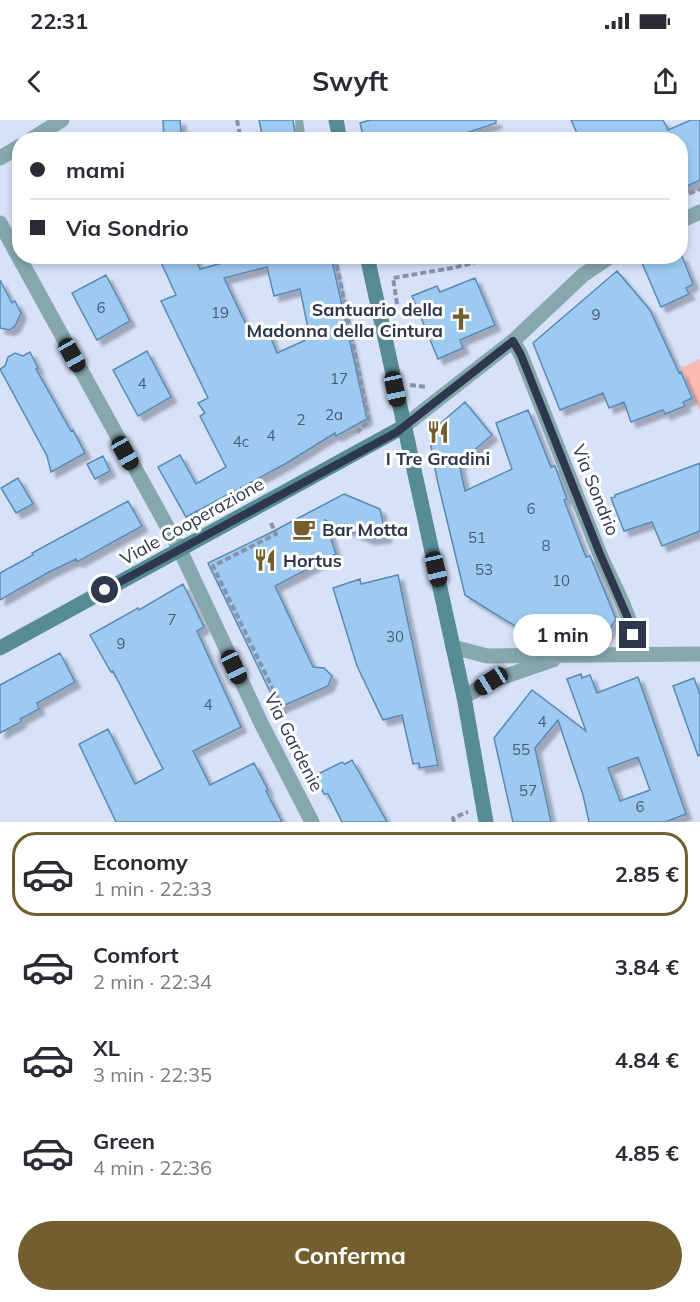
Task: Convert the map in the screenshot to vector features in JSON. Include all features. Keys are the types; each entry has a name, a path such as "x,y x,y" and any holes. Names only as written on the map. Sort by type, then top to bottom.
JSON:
{"main road":[{"path":"369,264 464,697 486,822"},
{"name":"Viale Cooperazione","path":"0,648 403,427"}],"street":[{"path":"43,132 62,120"},
{"name":"Via Gardenie","path":"0,223 12,245"},
{"name":"Via Gardenie","path":"23,264 180,550 262,724 312,822"},
{"path":"403,427 513,341 583,275 600,264"},
{"name":"Via Sondrio","path":"513,341 521,355 627,616 635,644 634,655"},
{"path":"453,647 487,656 700,654"},
{"path":"464,697 501,676 565,656"}],"path":[{"path":"337,264 369,421 356,432"},
{"path":"398,314 393,278 468,264"},
{"path":"409,384 437,388"},
{"path":"271,523 276,534 213,566 285,714"}],"shaded area":[{"path":"700,359 700,411 681,368"}],"building":[{"path":"163,120 180,120 181,132 164,132"},
{"path":"259,120 293,120 295,132 261,132"},
{"path":"370,120 496,120 496,123 470,132 362,132 360,123"},
{"path":"571,120 663,120 668,130 691,120 700,120 700,180 688,186 688,132 576,132"},
{"path":"162,264 198,264 200,269 218,264 333,264 367,419 336,436 335,433 285,464 186,517 158,467 180,455 196,484 226,467 200,416 205,413 198,403 208,398 161,301 176,295","holes":["267,267 274,296 300,289 310,338 277,353 266,326 250,333 224,278"]},
{"path":"642,264 685,264 693,284 686,288 689,294 661,307"},
{"path":"617,271 650,310 692,398 683,402 685,406 665,414 663,410 631,422 624,402 609,408 603,393 560,410 533,343"},
{"path":"106,275 130,321 97,340 72,293"},
{"name":"Santuario della Madonna della Cintura","path":"475,278 495,325 460,340 463,348 438,359 412,296 437,286 440,292"},
{"path":"0,280 12,303 15,301 21,313 15,326 9,330 0,328"},
{"path":"147,351 171,397 138,416 113,370"},
{"path":"30,352 38,368 36,369 85,453 51,472 47,456 0,369 5,366 8,357 15,353 23,356"},
{"path":"465,402 492,435 459,463 465,491 512,469 496,423 528,410 551,467 555,466 567,499 564,500 586,557 590,556 616,619 602,642 544,644 465,595 430,441 434,429"},
{"path":"103,456 110,471 95,479 87,464"},
{"path":"700,463 700,531 662,546 652,522 624,531 611,498"},
{"path":"18,478 33,504 16,513 1,488"},
{"path":"344,494 380,509 386,537 369,539 325,520 336,554 275,586 313,667 324,668 332,676 328,686 278,708 208,563"},
{"path":"128,501 142,526 77,562 76,559 49,572 0,600 0,573"},
{"path":"398,575 438,765 420,768 419,763 413,764 402,715 383,720 357,666 333,588 360,579 361,584"},
{"path":"183,584 204,627 197,631 241,727 193,751 210,785 254,763 282,822 116,822 79,744 108,729 135,784 163,769 113,671 111,672 90,635"},
{"path":"60,653 75,682 37,703 39,709 0,733 0,685"},
{"path":"581,674 582,678 590,675 597,693 638,677 686,814 665,822 589,822 583,795 558,720 535,748 551,822 513,822 494,738 532,690 586,731 567,679","holes":["638,757 650,790 620,801 608,768"]},
{"path":"694,678 700,695 700,755 698,756 673,686"},
{"path":"352,760 387,822 342,822 328,794 324,794 316,778 320,776 320,773 342,762 345,764"}],"place":[{"name":"Santuario della Madonna della Cintura","path":"461,319"},
{"name":"I Tre Gradini","path":"438,432"},
{"name":"Bar Motta","path":"304,529"},
{"name":"Hortus","path":"265,560"}],"route":[{"path":"105,590 397,432 513,341 521,355 633,635"}]}
